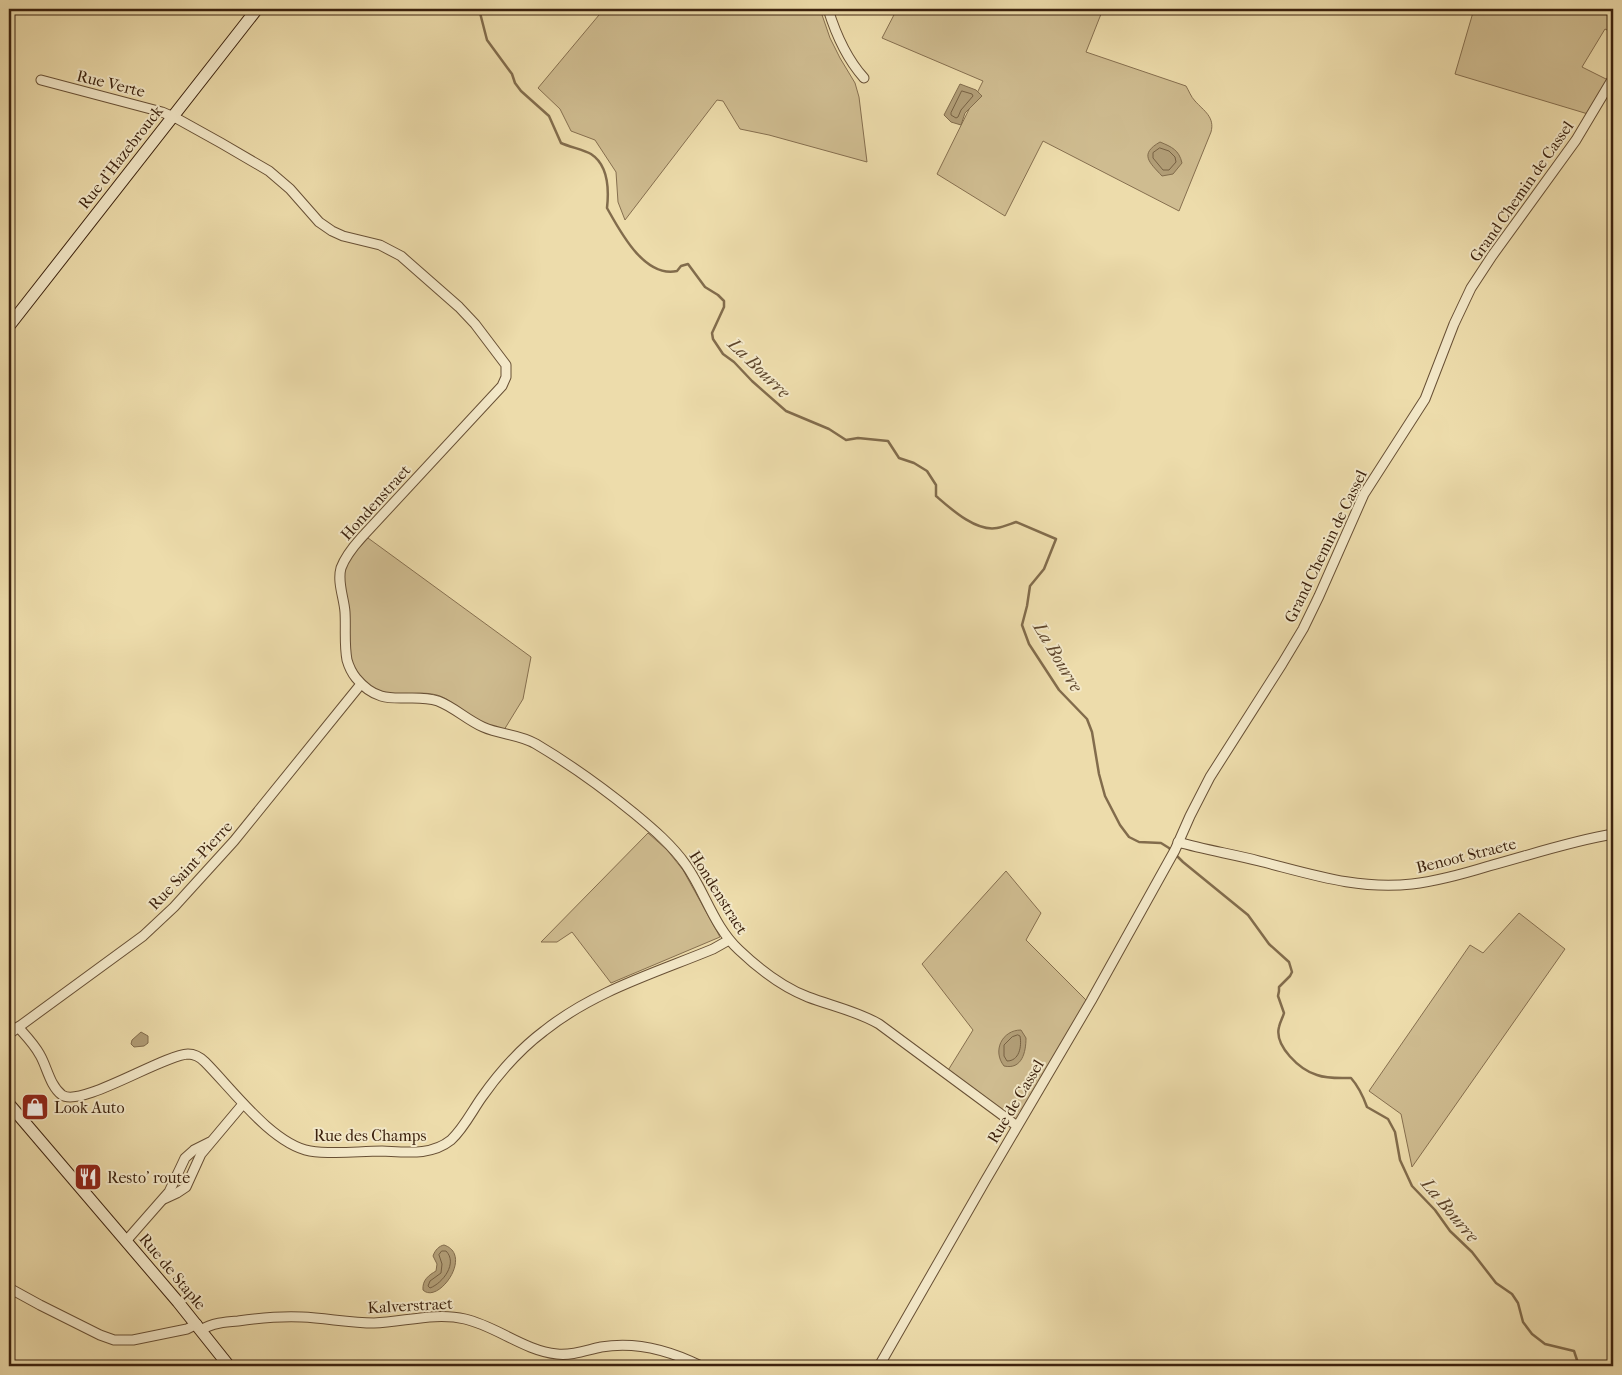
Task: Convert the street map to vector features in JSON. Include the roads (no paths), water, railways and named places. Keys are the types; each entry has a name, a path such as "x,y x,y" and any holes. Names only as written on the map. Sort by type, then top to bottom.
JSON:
{"main road":[{"name":"Rue d'Hazebrouck","path":"9,326 257,9"},
{"name":"Rue de Staple","path":"9,1104 199,1327 229,1366"},
{"name":"Rue de Staple","path":"9,1114 55,1167 90,1199"}],"street":[{"path":"828,9 848,58 864,78"},
{"name":"Grand Chemin de Cassel","path":"1175,850 1195,804 1214,769 1282,664 1305,624 1368,488 1425,399 1467,295 1488,262 1576,140 1613,78"},
{"name":"Rue Verte","path":"41,80 159,111 173,117"},
{"name":"Hondenstraet","path":"173,117 226,145 269,171 290,189 319,222 332,231 343,236 380,245 401,256 468,315 506,366 506,377 502,386 361,538 344,562 340,578 345,610 347,658 352,673 361,684 375,693 390,698 421,698 438,701 485,728 526,739 590,778 675,850 690,871 729,940 764,971 787,987 807,997 862,1015 880,1024 931,1064 1017,1126"},
{"name":"Rue Saint-Pierre","path":"9,1034 143,936 174,907 234,841 361,684"},
{"name":"Benoot Straete","path":"1175,850 1255,860 1359,885 1389,886 1445,878 1613,834"},
{"name":"Rue de Cassel","path":"880,1366 1017,1126 1091,1001 1175,850"},
{"name":"Rue des Champs","path":"18,1027 38,1051 56,1089 67,1097 87,1093 174,1058 191,1054 198,1056 205,1062 243,1104 283,1138 297,1147 324,1152 375,1151 413,1153 433,1150 454,1137 486,1092 506,1068 532,1040 560,1018 599,995 713,949 729,940"},
{"path":"164,1199 186,1187 198,1158 243,1104"},
{"path":"126,1241 164,1199 174,1185 185,1158 194,1150 210,1142"},
{"name":"Kalverstraet","path":"9,1288 100,1335 118,1341 138,1339 217,1323 267,1318 303,1317 375,1323 452,1316 472,1321 540,1350 555,1354 570,1354 614,1346 638,1346 670,1353 700,1366"}],"water":[{"path":"960,84 976,90 982,96 965,113 961,125 951,122 944,115"},
{"path":"1160,142 1174,150 1181,159 1182,163 1173,174 1162,176 1148,158 1150,150"},
{"path":"1021,1030 1026,1038 1022,1059 1019,1063 1010,1067 1004,1066 999,1054 1001,1042 1004,1037 1014,1031"},
{"path":"141,1032 148,1036 148,1043 144,1046 134,1047 131,1044 132,1040"},
{"path":"444,1245 452,1250 455,1258 454,1268 444,1285 437,1291 429,1293 423,1290 424,1283 436,1271 437,1264 433,1256 440,1246"}],"waterway":[{"name":"La Bourre","path":"479,9 487,40 512,74 515,83 521,91 549,116 561,143 591,154 601,165 606,178 607,208 634,251 654,267 665,271 677,271 681,266 688,264 705,287 724,301 724,307 712,333 713,339 723,354 734,362 752,381 786,411 829,429 846,440 858,438 888,441 899,458 914,463 927,471 936,485 936,496 956,513 972,523 981,527 999,528 1016,522 1056,539 1044,569 1030,586 1022,625 1029,644 1059,690 1087,719 1092,732 1099,774 1105,796 1120,825 1129,837 1139,842 1161,843 1169,848 1183,862 1248,915 1269,944 1289,962 1292,972 1279,987 1278,996 1284,1013 1279,1025 1278,1034 1284,1049 1296,1063 1310,1072 1325,1077 1351,1078 1367,1107 1388,1119 1395,1132 1400,1160 1412,1186 1435,1210 1450,1231 1472,1252 1496,1283 1512,1294 1518,1303 1523,1322 1532,1334 1545,1344 1574,1351 1579,1366"}],"place":[{"name":"Look Auto","path":"35,1107"},
{"name":"Resto' route","path":"88,1177"}]}
